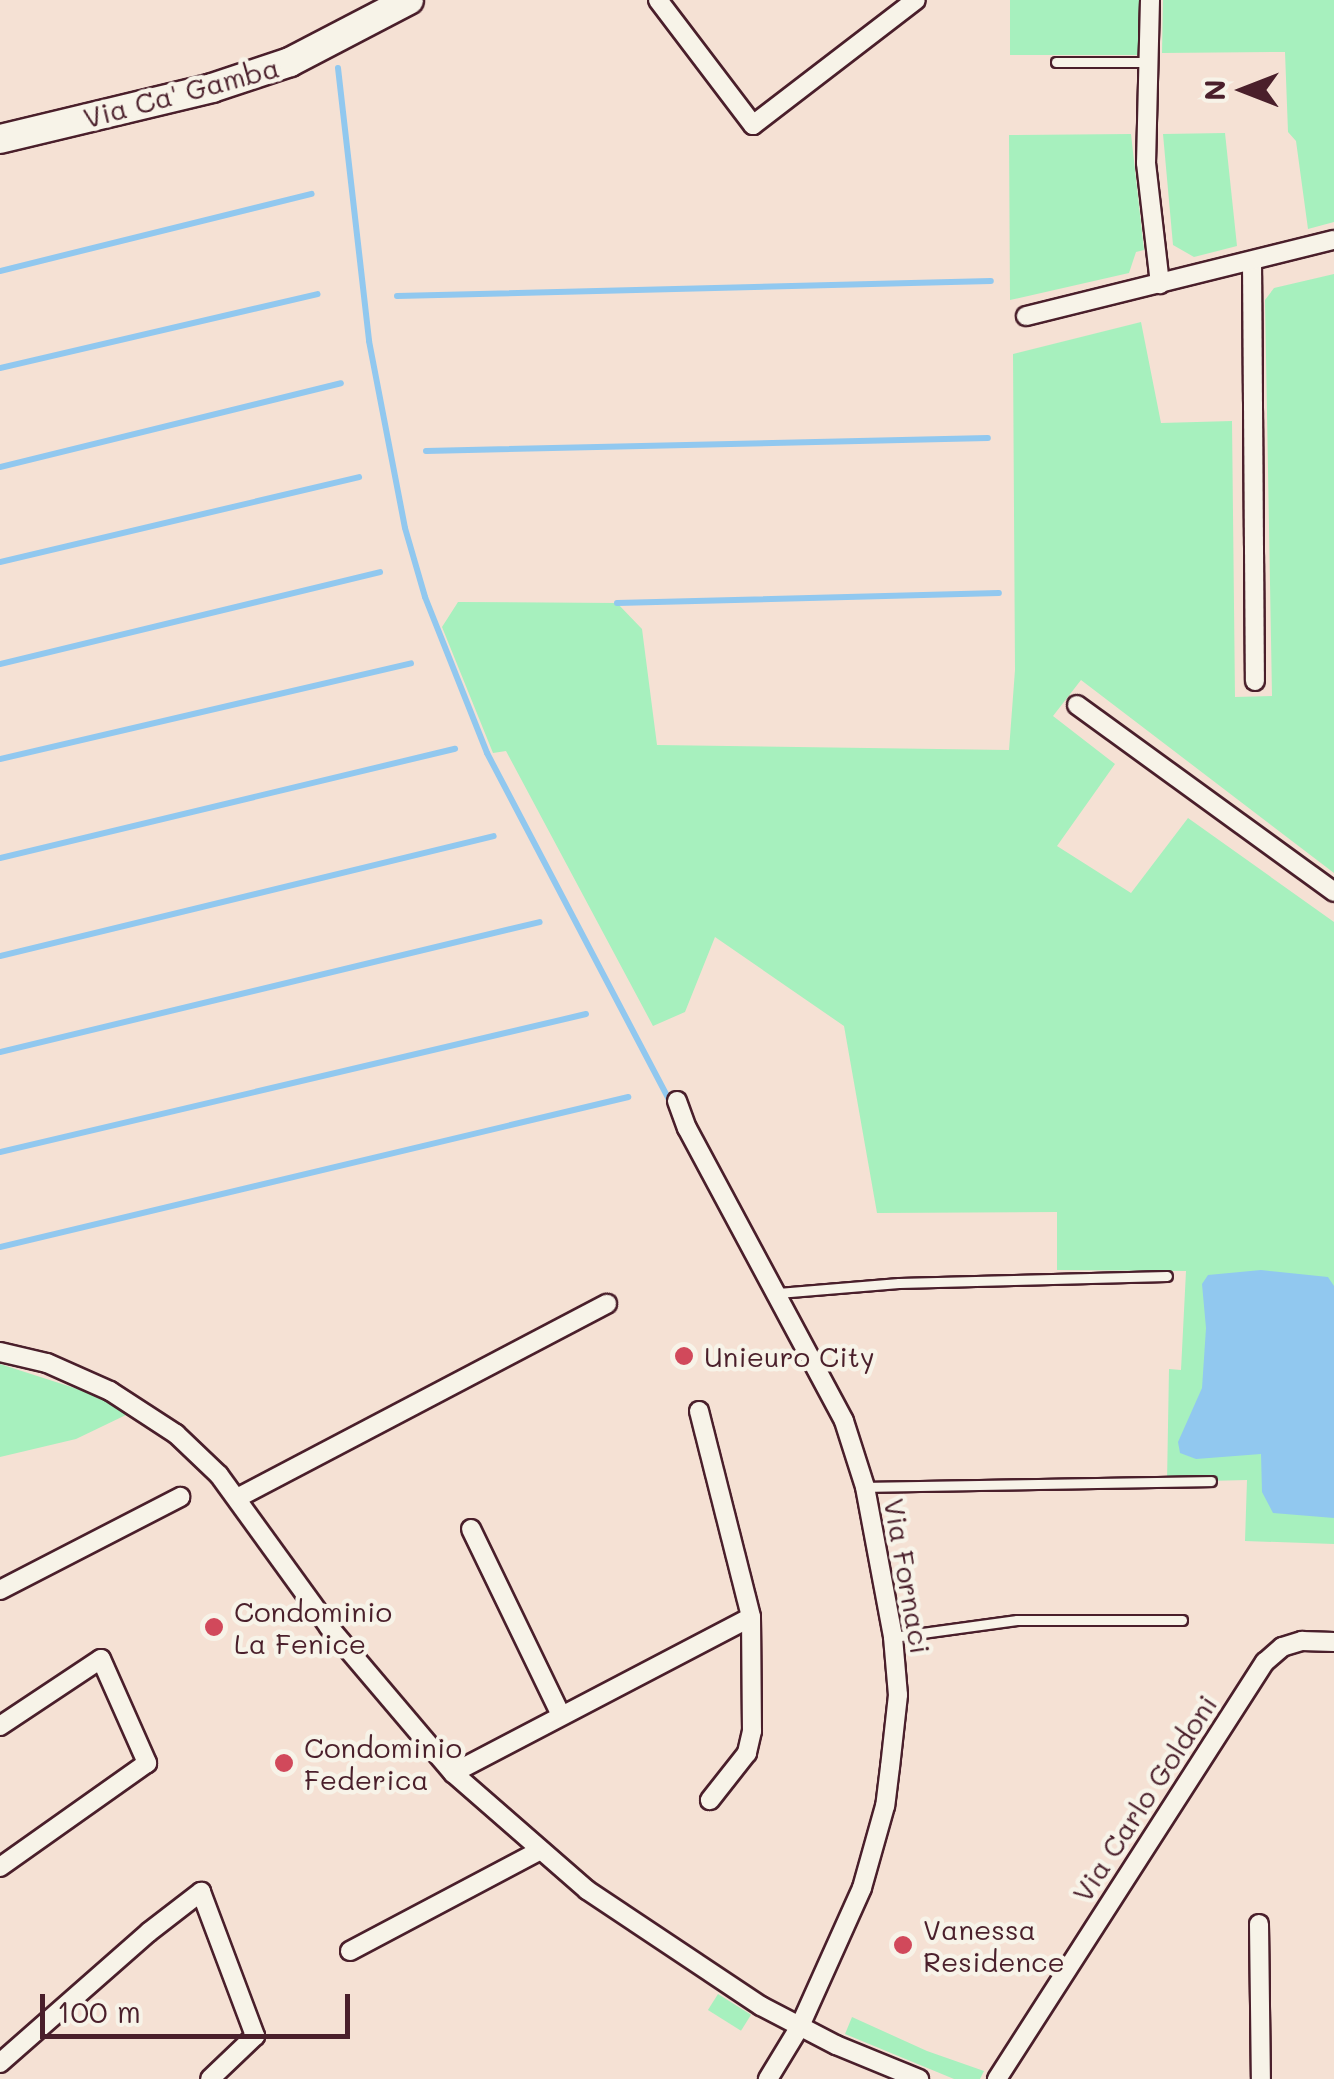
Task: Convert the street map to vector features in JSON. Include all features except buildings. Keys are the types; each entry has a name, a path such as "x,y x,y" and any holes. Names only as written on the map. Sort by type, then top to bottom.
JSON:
{"street":[{"name":"Via Ca' Gamba","path":"0,139 212,88 290,62 408,0"},
{"path":"658,0 753,126 916,0"},
{"path":"1150,0 1146,163 1160,284"},
{"path":"1026,316 1334,240"},
{"path":"1252,261 1255,681"},
{"path":"1077,705 1334,892"},
{"name":"Via Fornaci","path":"677,1101 686,1128 844,1421 865,1488 893,1637 898,1695 885,1806 862,1888 800,2028 768,2079"},
{"path":"238,1498 608,1304"},
{"path":"0,1352 48,1363 110,1391 176,1434 238,1498 329,1627 453,1773 539,1851 671,1948 800,2028 918,2079"},
{"path":"699,1411 751,1617 752,1732 746,1752 710,1800"},
{"path":"0,1590 180,1497"},
{"path":"471,1529 562,1715"},
{"path":"453,1773 751,1617"},
{"name":"Via Carlo Goldoni","path":"996,2079 1265,1662 1292,1644 1334,1642"},
{"path":"0,1726 101,1659 147,1763 0,1867"},
{"path":"350,1951 539,1851"},
{"path":"0,2063 149,1932 202,1892 256,2036 210,2079"},
{"path":"1259,1924 1261,2079"}],"lane":[{"path":"1056,62 1150,62"},
{"path":"778,1293 898,1282 1167,1276"},
{"path":"865,1488 1210,1481"},
{"path":"893,1637 1017,1620 1182,1620"}],"green space":[{"path":"1010,0 1141,0 1141,55 1010,55"},
{"path":"1163,0 1334,0 1334,222 1308,229 1296,141 1288,132 1285,52 1162,53"},
{"path":"1225,133 1237,246 1194,257 1173,245 1163,134"},
{"path":"1131,134 1144,250 1136,252 1129,273 1010,300 1009,135"},
{"path":"1334,274 1334,873 1081,680 1053,716 1115,764 1057,846 1131,893 1188,818 1334,922 1334,1544 1245,1541 1247,1480 1167,1482 1169,1369 1181,1370 1186,1271 1057,1270 1057,1212 877,1213 844,1026 715,937 685,1012 653,1026 506,751 493,753 442,627 458,602 617,603 642,629 657,745 1009,750 1015,670 1013,354 1141,322 1161,423 1232,421 1235,697 1272,696 1265,300 1274,288"},
{"path":"0,1364 90,1393 128,1414 76,1439 0,1457"},
{"path":"718,1994 751,2015 741,2031 708,2010"},
{"path":"852,2017 927,2051 984,2071 980,2079 954,2079 845,2034"}],"water":[{"path":"1261,1270 1328,1277 1334,1286 1334,1518 1273,1513 1262,1492 1261,1454 1196,1459 1180,1453 1178,1442 1202,1388 1206,1328 1202,1284 1208,1275"}],"waterway":[{"path":"338,68 369,341 405,528 425,597 487,753 669,1099"},
{"path":"0,271 312,194"},
{"path":"397,296 991,281"},
{"path":"0,368 317,294"},
{"path":"0,467 341,383"},
{"path":"426,451 988,438"},
{"path":"0,562 359,477"},
{"path":"0,664 380,572"},
{"path":"617,603 999,593"},
{"path":"0,759 411,663"},
{"path":"0,858 455,749"},
{"path":"0,956 494,836"},
{"path":"0,1052 540,922"},
{"path":"0,1152 586,1014"},
{"path":"0,1247 628,1097"}],"place":[{"name":"Unieuro City","path":"684,1356"},
{"name":"Condominio La Fenice","path":"214,1627"},
{"name":"Condominio Federica","path":"284,1763"},
{"name":"Vanessa Residence","path":"903,1945"}]}
